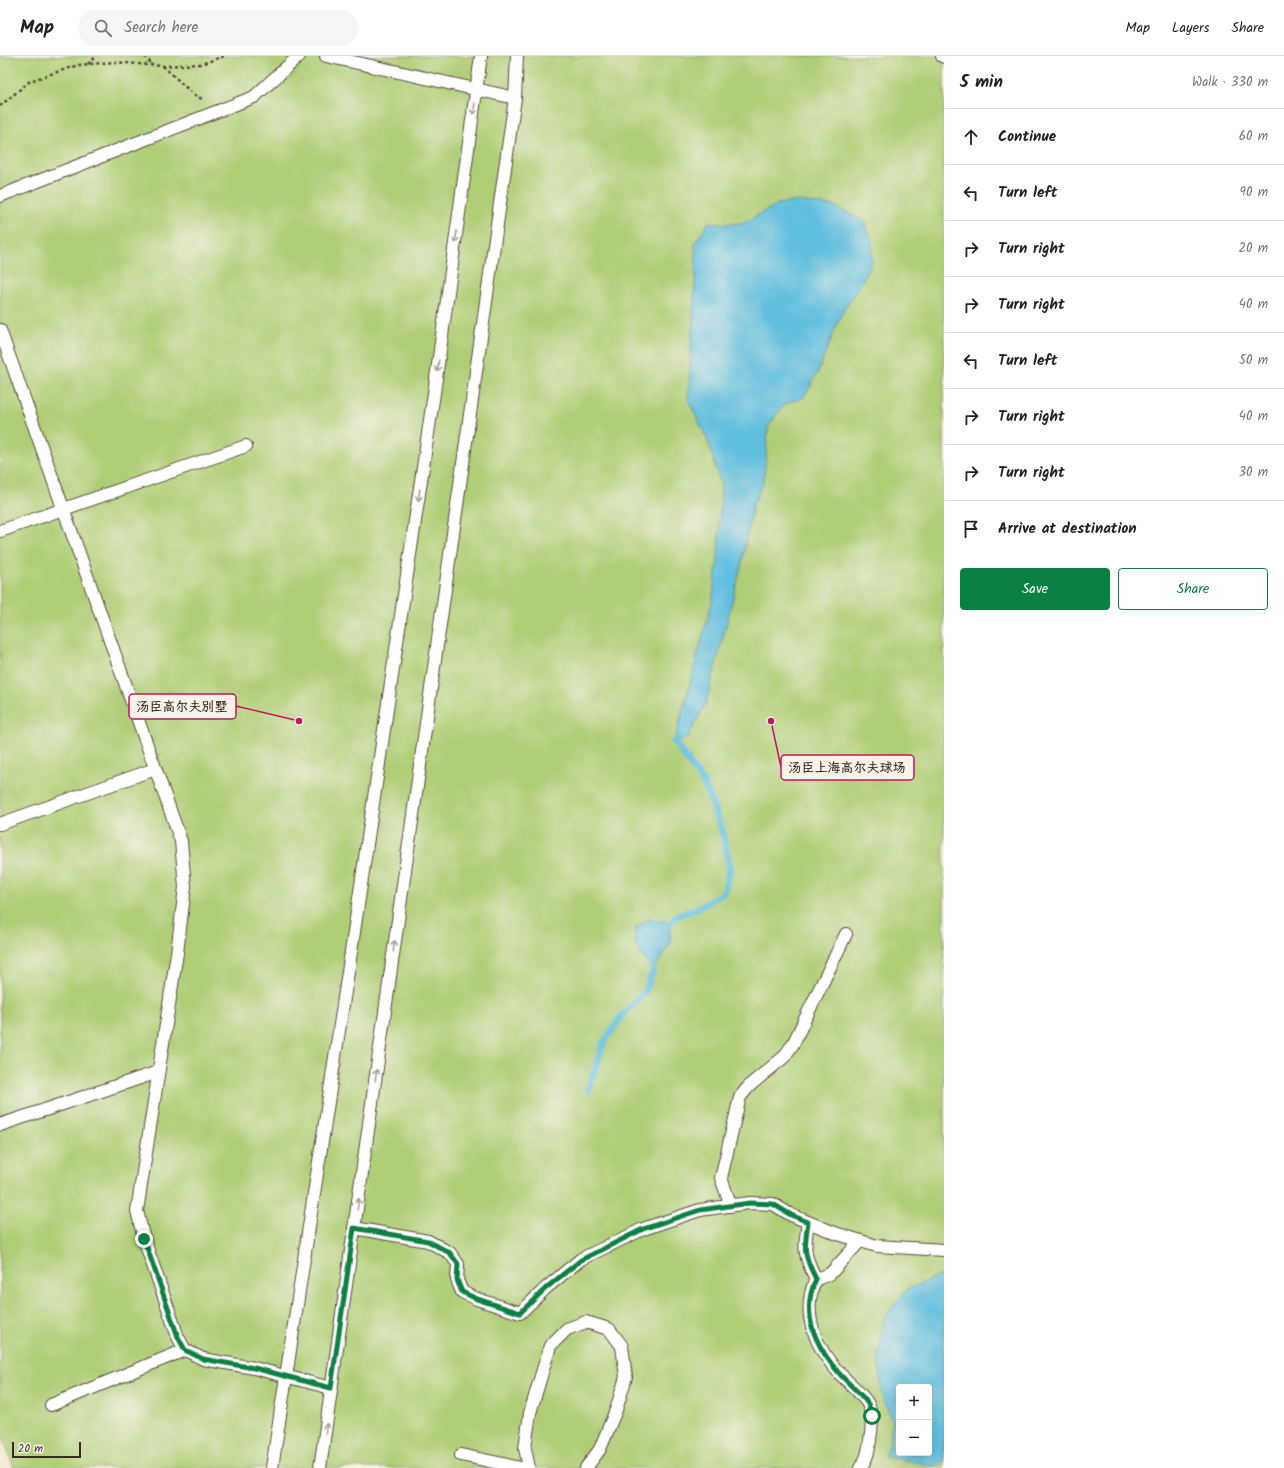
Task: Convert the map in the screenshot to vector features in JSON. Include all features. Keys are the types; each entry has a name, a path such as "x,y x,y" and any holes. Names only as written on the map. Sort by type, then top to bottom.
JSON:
{"lane":[{"path":"0,196 254,97 299,56"},
{"path":"326,56 515,98"},
{"path":"272,1468 423,472 481,56"},
{"path":"320,1468 515,98 517,56"},
{"path":"0,330 181,841 185,887 177,953 137,1211 144,1239 178,1337 185,1350 203,1359 254,1368 331,1388"},
{"path":"0,531 246,446"},
{"path":"0,824 156,769"},
{"path":"731,1206 721,1178 740,1097 750,1086 784,1057 793,1044 846,934"},
{"path":"0,1125 158,1072"},
{"path":"354,1228 428,1241 450,1253 458,1264 457,1280 462,1292 477,1299 520,1313 546,1288 581,1260 643,1229 700,1210 750,1203 773,1204 791,1215 835,1233 877,1246 944,1250"},
{"path":"808,1222 804,1248 808,1264 816,1279"},
{"path":"860,1241 830,1274 816,1279 811,1289 809,1305 811,1327 818,1345 838,1372 868,1404 872,1416 867,1459 860,1468"},
{"path":"529,1468 525,1448 530,1413 550,1346 567,1329 586,1322 609,1329 622,1346 626,1377 616,1410 600,1449 586,1468"},
{"path":"51,1405 185,1350"},
{"path":"461,1455 521,1468"}],"path":[{"path":"87,64 97,56"},
{"path":"145,56 152,65"},
{"path":"0,106 30,81 78,65 113,62 163,66 201,64 225,56"},
{"path":"163,66 193,94 220,111"}],"green space":[{"path":"0,56 944,56 944,1468 14,1468 0,1430"}],"water":[{"path":"798,201 834,206 864,221 872,242 872,262 856,292 845,307 818,372 804,397 783,405 768,427 763,484 753,505 741,567 706,703 687,739 674,742 712,602 718,559 721,485 708,441 688,399 696,265 695,243 709,222 730,224 743,223 778,204"},
{"path":"649,919 671,922 670,944 653,971 635,945 636,927"},
{"path":"944,1274 944,1462 935,1466 884,1456 890,1443 892,1421 882,1394 878,1354 884,1318 907,1289"}],"waterway":[{"path":"671,922 675,917 700,907 724,893 730,868 722,830 704,783 674,742"},
{"path":"588,1090 603,1044 620,1018 644,993 653,971"}],"place":[{"name":"汤臣高尔夫别墅","path":"299,721"},
{"name":"汤臣上海高尔夫球场","path":"771,721"}],"route":[{"path":"144,1239 178,1337 185,1350 203,1359 254,1368 331,1388 354,1228 428,1241 450,1253 458,1264 457,1280 462,1292 477,1299 520,1313 546,1288 581,1260 643,1229 700,1210 750,1203 773,1204 791,1215 808,1222 804,1248 808,1264 816,1279 811,1289 809,1305 811,1327 818,1345 838,1372 868,1404 872,1416"}]}
